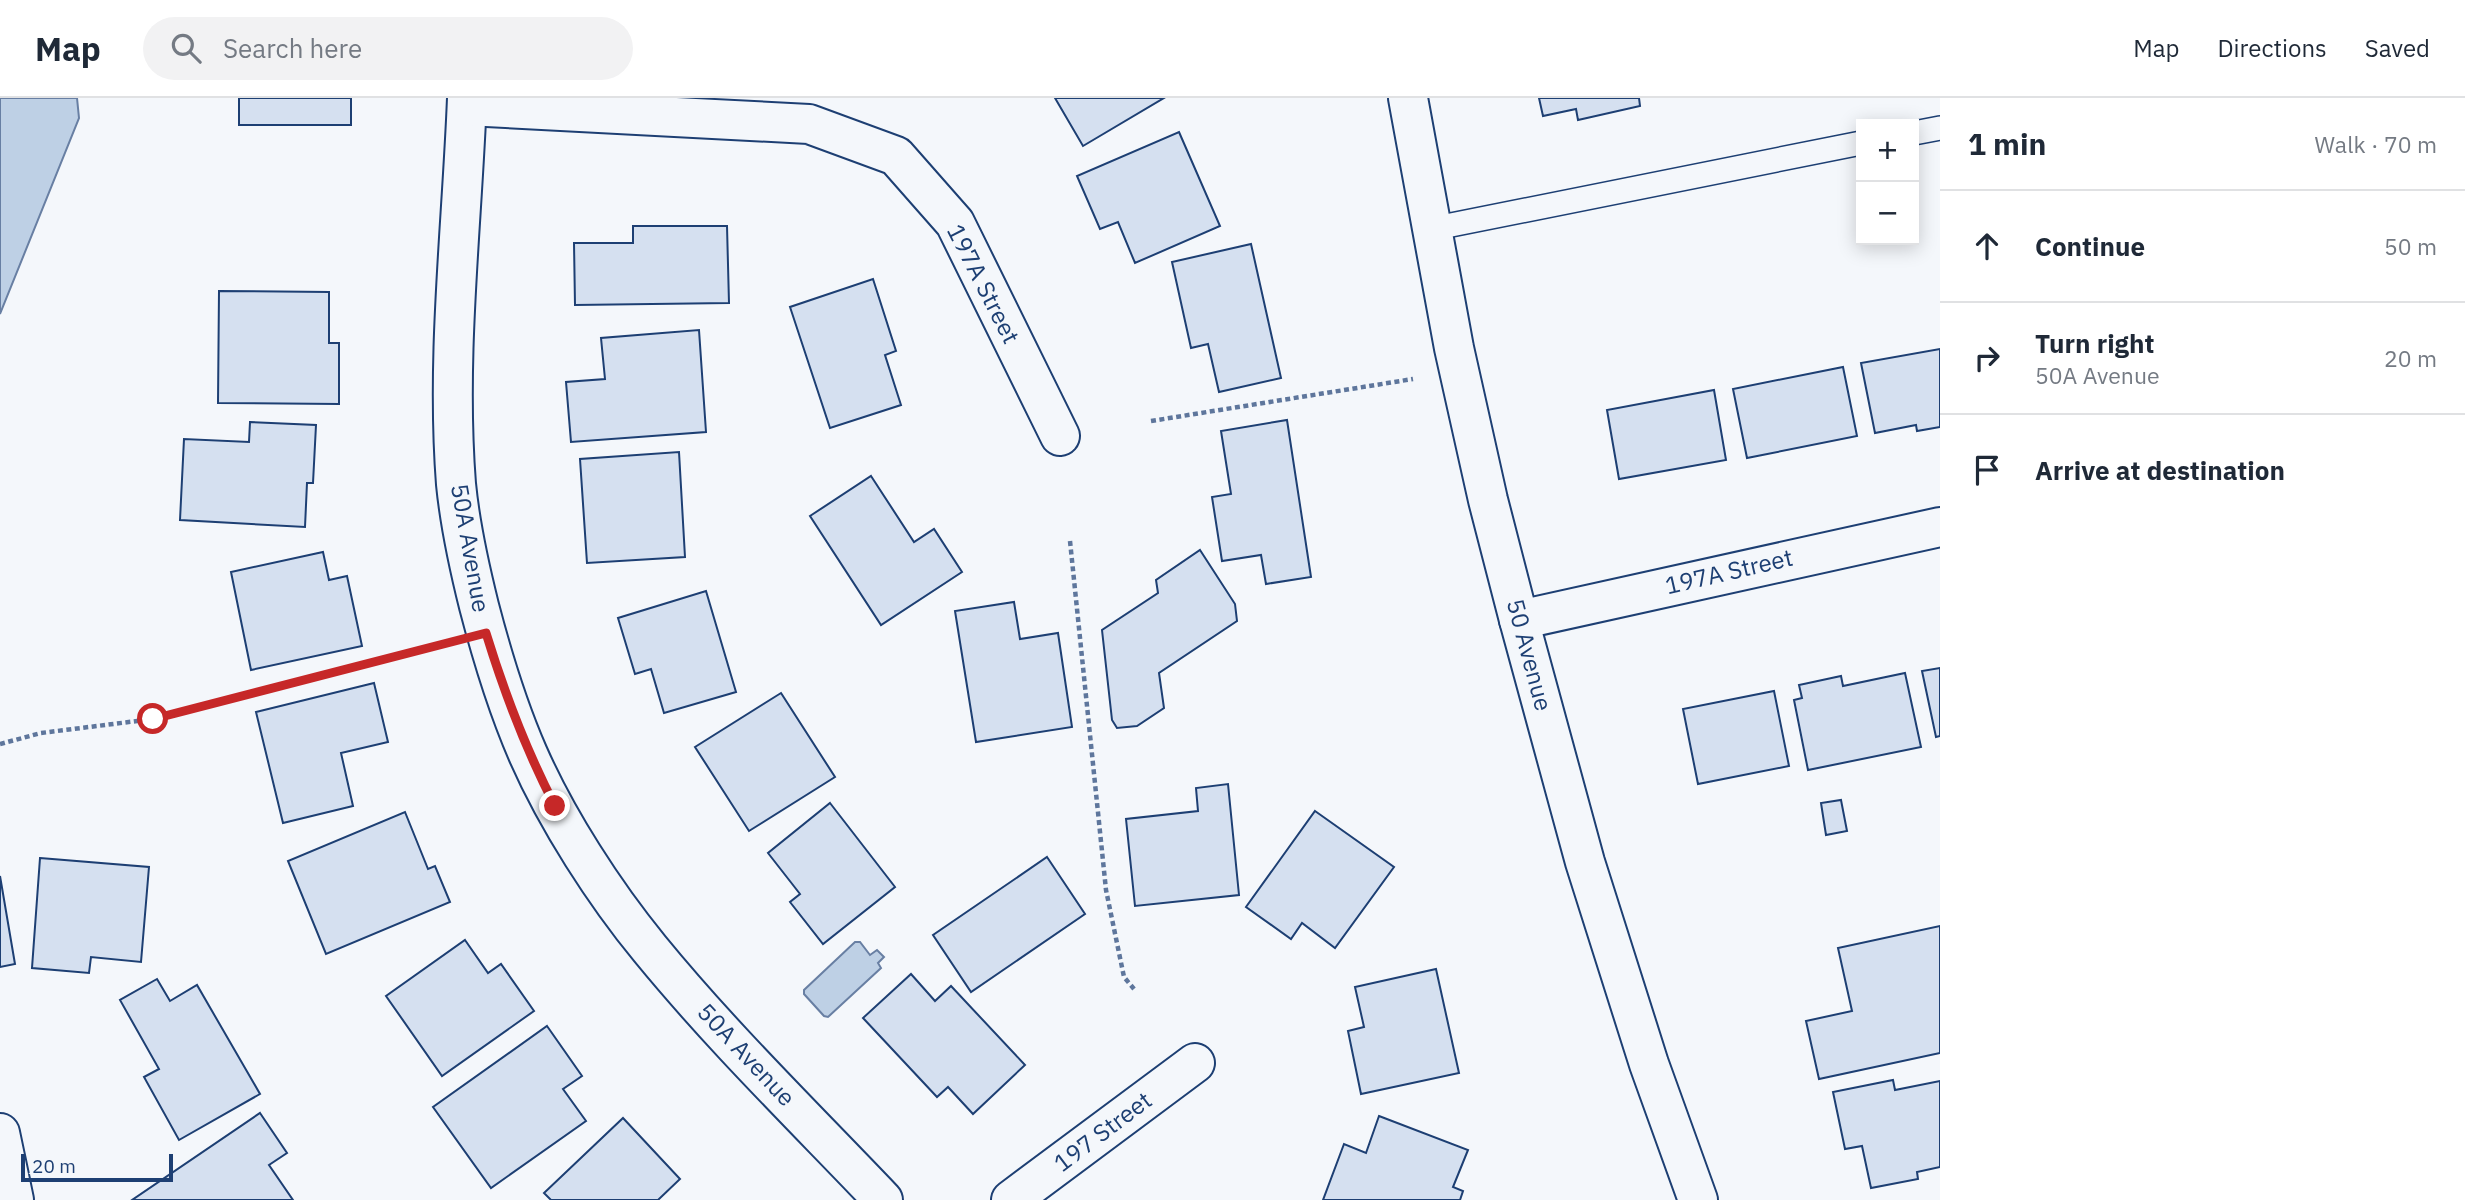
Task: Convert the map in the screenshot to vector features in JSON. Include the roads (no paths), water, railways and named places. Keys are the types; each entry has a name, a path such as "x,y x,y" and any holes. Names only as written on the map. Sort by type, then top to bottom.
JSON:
{"street":[{"name":"50 Avenue","path":"1408,98 1454,348 1488,500 1519,620 1585,862 1648,1064 1698,1200"},
{"name":"197A Street","path":"467,102 809,124 896,156 955,223 1060,436"},
{"name":"50A Avenue","path":"467,102 453,418 456,486 468,562 507,701 528,755 555,806 599,878 648,947 698,1005 883,1200"},
{"name":"197A Street","path":"1519,620 1940,527"},
{"name":"197 Street","path":"1011,1200 1195,1063"},
{"path":"0,1133 14,1200"}],"lane":[{"path":"1919,132 1940,128"},
{"path":"1431,229 1856,144"}],"water":[{"path":"0,98 77,98 79,118 0,314"},
{"path":"855,942 860,942 870,955 877,950 884,957 878,963 881,968 828,1017 824,1016 804,994 804,990"}]}
